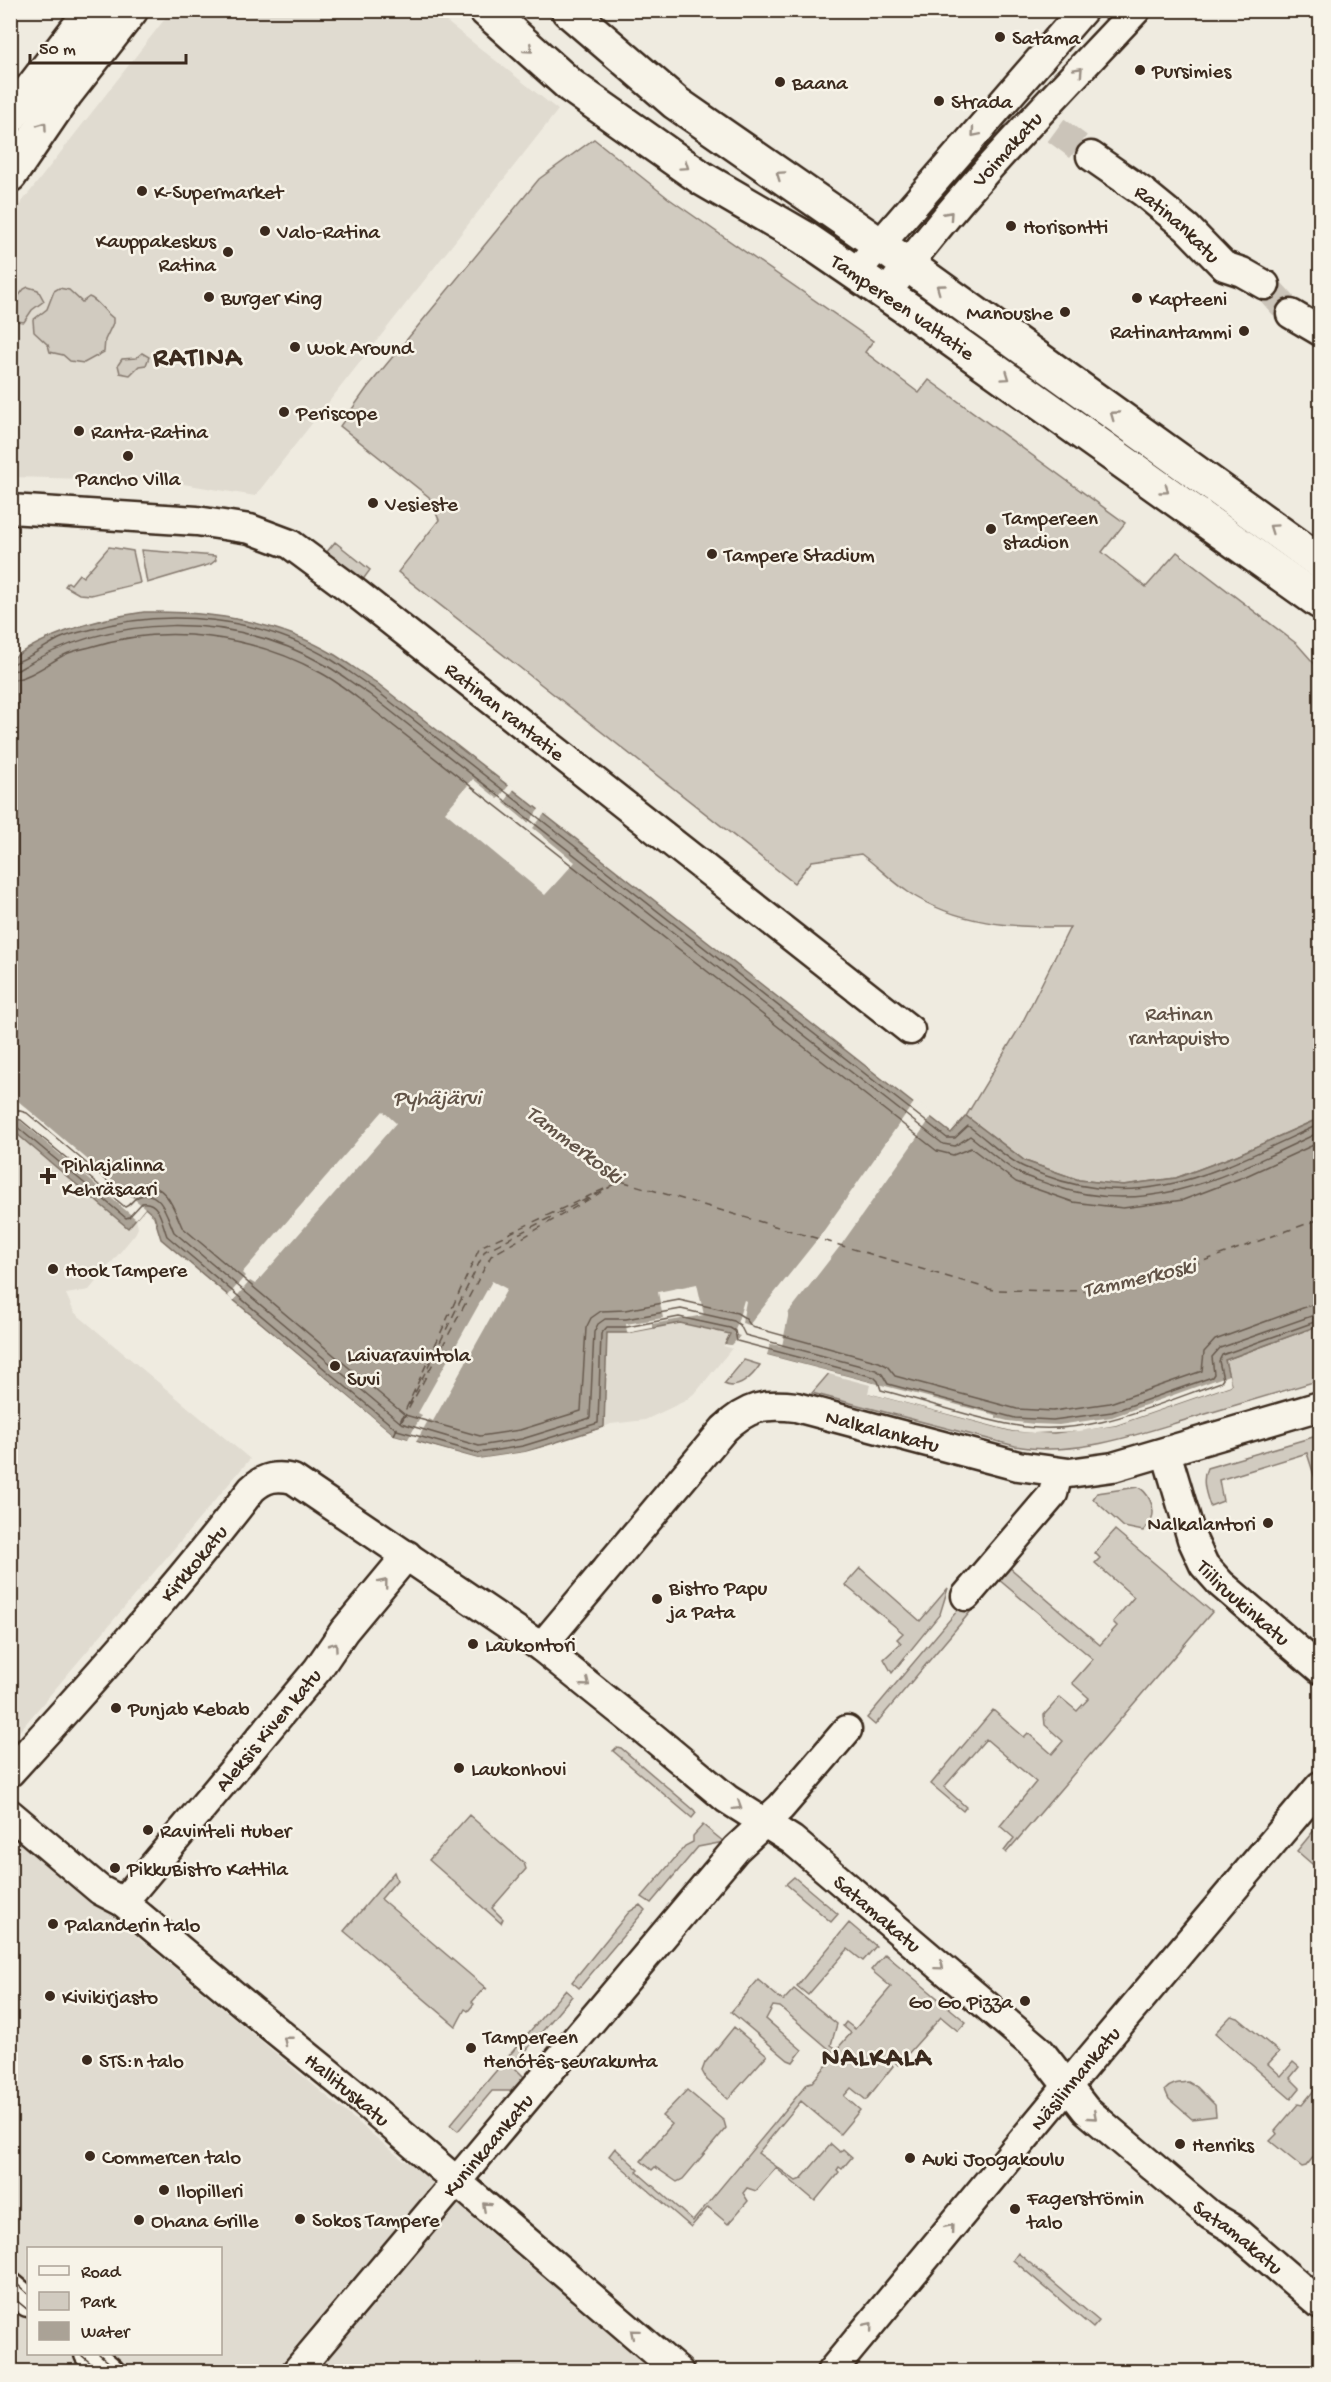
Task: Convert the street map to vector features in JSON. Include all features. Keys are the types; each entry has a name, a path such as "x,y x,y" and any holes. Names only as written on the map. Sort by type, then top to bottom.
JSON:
{"main road":[{"path":"10,117 92,10"},
{"path":"10,175 66,93 131,10"},
{"name":"Tampereen valtatie","path":"486,10 580,92 703,179 803,237 886,294 1320,602"},
{"name":"Tampereen valtatie","path":"568,10 676,103 908,264 1320,562"}],"street":[{"name":"Voimakatu","path":"855,273 1083,10"},
{"name":"Voimakatu","path":"886,294 908,264 1048,122 1136,10"},
{"path":"1011,91 1048,122"},
{"name":"Ratinankatu","path":"1091,156 1143,192 1187,228 1224,266 1242,272 1265,285"},
{"path":"1291,314 1320,331"},
{"name":"Ratinan rantatie","path":"10,509 197,521 271,535 290,544 356,593 910,1030"},
{"name":"Nalkalankatu","path":"541,1647 724,1429 750,1409 774,1405 796,1407 1018,1466 1058,1473 1099,1470 1320,1406"},
{"name":"Tiiliruukinkatu","path":"1166,1452 1192,1539 1204,1565 1221,1584 1320,1669"},
{"path":"966,1596 1053,1494 1058,1473"},
{"name":"Kirkkokatu","path":"10,1772 103,1669 217,1534 252,1488 266,1479 284,1477 293,1479 407,1555"},
{"name":"Satamakatu","path":"407,1555 541,1647 727,1799 792,1840 1040,2051 1086,2110 1210,2215 1232,2228 1320,2304"},
{"name":"Aleksis Kiven katu","path":"123,1902 318,1669 344,1631 407,1555"},
{"name":"Kuninkaankatu","path":"296,2372 736,1850 781,1807 847,1730"},
{"name":"Näsilinnankatu","path":"831,2372 1320,1786"},
{"name":"Hallituskatu","path":"10,1814 100,1890 123,1902 267,2024 349,2089 679,2372"},
{"path":"10,2287 27,2301"},
{"path":"90,2355 110,2372"}],"shaded area":[{"name":"Valo-Ratina","path":"171,11 433,11 558,110 255,496 165,481 11,477 11,216"},
{"path":"11,1113 136,1219 138,1228 135,1234 89,1290 66,1294 74,1312 250,1459 11,1741"},
{"path":"680,1323 731,1334 733,1347 697,1391 685,1401 645,1420 604,1427 607,1333 627,1333"},
{"path":"10,1830 404,2161 426,2167 445,2183 411,2223 399,2224 337,2297 338,2309 327,2322 315,2323 275,2371 128,2371 108,2355 222,2355 222,2247 27,2247 27,2286 11,2272"},
{"path":"453,2198 476,2209 486,2229 654,2371 307,2372"},
{"path":"10,2301 27,2315 27,2355 74,2355 94,2371 11,2371"}],"green space":[{"name":"Ratinan rantapuisto","path":"594,139 668,198 873,341 865,352 919,393 929,380 1125,523 1102,552 1146,587 1177,552 1297,644 1320,670 1320,1118 1237,1155 1176,1178 1123,1185 1079,1180 1025,1161 966,1116 1021,1025 1070,927 1007,925 946,911 908,892 861,854 812,861 794,883 398,572 439,520 429,497 340,426 367,388 539,179"},
{"path":"28,287 38,290 44,301 32,310 24,322 16,321 11,306"},
{"path":"59,288 69,290 82,302 89,297 113,318 105,340 104,352 84,363 70,361 63,355 50,352 48,345 34,332 33,320 47,309 54,291"},
{"path":"142,353 149,357 146,365 139,366 130,375 120,373 118,365 122,359 136,358"},
{"path":"335,542 370,570 362,581 326,553"},
{"path":"109,547 133,551 140,583 91,595 79,594 65,586 68,582 71,584 79,574 83,577"},
{"path":"141,550 215,556 216,560 211,564 147,583"},
{"path":"1320,1325 1320,1380 1146,1432 1081,1447 1037,1449 1015,1446 812,1393 831,1371 1228,1376 1225,1360"},
{"path":"744,1360 760,1365 749,1378 739,1384 729,1386 724,1384"},
{"path":"1320,1435 1320,1494 1307,1453 1219,1480 1223,1501 1210,1506 1204,1482 1207,1468"},
{"path":"1138,1487 1147,1496 1153,1509 1150,1523 1143,1531 1124,1527 1093,1499 1097,1493"},
{"path":"1115,1530 1212,1612 1006,1853 1004,1851 1014,1838 1000,1826 1036,1782 986,1739 944,1787 966,1807 963,1811 931,1784 993,1710 1024,1737 1028,1733 1052,1754 1063,1741 1045,1725 1044,1715 1060,1697 1077,1711 1089,1698 1072,1683 1093,1659 998,1579 1009,1567 1100,1645 1117,1626 1113,1622 1134,1597 1095,1563 1100,1558 1095,1553"},
{"path":"860,1568 920,1621 948,1588 940,1614 892,1673 884,1659 901,1643 897,1639 903,1633 845,1585"},
{"path":"962,1605 971,1611 875,1725 867,1718"},
{"path":"617,1747 694,1810 696,1813 692,1818 613,1751"},
{"path":"469,1815 524,1863 526,1869 492,1908 503,1919 501,1923 429,1860"},
{"path":"1320,1823 1320,1854 1312,1864 1297,1851"},
{"path":"703,1825 724,1842 698,1847 651,1903 642,1897 685,1846 693,1842 693,1836"},
{"path":"394,1872 397,1880 381,1899 487,1989 484,1988 472,2002 474,2004 468,2011 465,2009 456,2026 344,1931"},
{"path":"794,1877 838,1914 831,1922 786,1884"},
{"path":"640,1905 645,1910 579,1988 572,1982 629,1912"},
{"path":"849,1923 876,1946 863,1961 848,1949 808,1995 797,1986"},
{"path":"885,1954 966,2022 958,2031 941,2017 898,2065 890,2057 886,2060 893,2066 866,2100 851,2088 844,2096 860,2110 840,2134 801,2101 758,2153 796,2181 801,2179 831,2144 840,2152 843,2149 852,2157 842,2169 839,2167 837,2170 839,2172 815,2201 776,2168 756,2191 747,2188 743,2193 748,2201 728,2224 708,2207 691,2227 609,2156 615,2148 639,2170 637,2172 693,2221 808,2083 812,2082 836,2055 780,2007 773,2006 766,2019 802,2050 793,2062 731,2012 758,1980 783,2001 794,1989 837,2024 831,2045 837,2049 851,2033 843,2026 846,2022 855,2029 891,1987 871,1970"},
{"path":"565,1990 572,1996 513,2066 524,2077 511,2091 492,2091 458,2131 450,2125"},
{"path":"1231,2016 1238,2018 1279,2052 1268,2064 1281,2076 1293,2062 1299,2067 1290,2078 1300,2088 1291,2099 1215,2033"},
{"path":"734,2027 767,2055 728,2099 707,2080 702,2071 705,2063"},
{"path":"1188,2082 1197,2087 1215,2105 1216,2116 1192,2119 1169,2099 1165,2090 1178,2083"},
{"path":"1320,2083 1320,2149 1306,2166 1302,2167 1270,2141 1277,2134 1275,2131 1298,2104 1302,2105"},
{"path":"687,2090 724,2121 726,2128 683,2179 677,2182 655,2167 652,2170 641,2161 672,2124 662,2116"},
{"path":"1018,2253 1099,2321 1093,2328 1013,2260"}],"water":[{"name":"Pyhäjärvi","path":"144,612 194,613 242,620 290,633 335,655 377,683 951,1133 966,1116 1025,1161 1079,1180 1123,1185 1176,1178 1237,1155 1320,1118 1320,1325 1225,1360 1231,1385 1116,1425 1054,1433 1012,1431 870,1393 873,1383 725,1344 730,1334 680,1323 627,1333 607,1333 604,1427 525,1452 478,1459 394,1435 161,1239 154,1216 145,1208 128,1228 11,1129 11,659 42,641 74,628 109,618"}],"pier":[{"path":"473,779 498,799 510,784 515,788 504,803 528,823 540,808 546,812 533,828 575,862 545,895 445,812"},
{"path":"11,1095 145,1208 136,1219 11,1113"},
{"path":"915,1101 933,1115 841,1245 789,1312 782,1346 770,1344 767,1355 996,1415 996,1418 1034,1424 1059,1425 1112,1417 1229,1375 1231,1385 1116,1425 1080,1431 1034,1433 1012,1431 868,1393 870,1385 723,1346 732,1345 740,1336 734,1334 744,1300 746,1301 742,1323 749,1325 820,1236"},
{"path":"383,1111 396,1123 255,1284 250,1281 233,1301 228,1296 245,1276 242,1273"},
{"path":"492,1281 507,1289 433,1421 429,1419 416,1442 478,1459 525,1452 567,1441 608,1426 606,1430 568,1444 525,1455 478,1462 393,1438 253,1321 249,1314 394,1435 408,1439 422,1415 418,1413"},
{"path":"697,1284 704,1315 652,1324 652,1328 627,1333 626,1324 663,1318 658,1292"}],"ferry route":[{"path":"394,1435 480,1247 621,1181 993,1290 1089,1291 1184,1268 1320,1219"},
{"path":"402,1421 491,1256 610,1187"},
{"path":"409,1405 485,1251 598,1193"}],"tunnel":[{"path":"1056,130 1091,156"},
{"path":"1265,285 1291,314"}],"tram line":[{"path":"10,2278 27,2293"},
{"path":"10,2295 27,2309"},
{"path":"81,2355 101,2372"},
{"path":"100,2355 120,2372"}],"place":[{"name":"Satama","path":"1000,37"},
{"name":"Pursimies","path":"1140,70"},
{"name":"Baana","path":"780,82"},
{"name":"Strada","path":"939,101"},
{"name":"K-Supermarket","path":"142,191"},
{"name":"Horisontti","path":"1011,226"},
{"name":"Valo-Ratina","path":"265,231"},
{"name":"Kauppakeskus Ratina","path":"228,252"},
{"name":"Burger King","path":"209,297"},
{"name":"Kapteeni","path":"1137,298"},
{"name":"Manoushe","path":"1065,312"},
{"name":"Ratinantammi","path":"1244,331"},
{"name":"Wok Around","path":"295,347"},
{"name":"Periscope","path":"284,412"},
{"name":"Ranta-Ratina","path":"79,431"},
{"name":"Pancho Villa","path":"128,456"},
{"name":"Vesieste","path":"373,503"},
{"name":"Tampereen stadion","path":"991,529"},
{"name":"Tampere Stadium","path":"712,554"},
{"name":"Pihlajalinna Kehräsaari","path":"48,1176"},
{"name":"Hook Tampere","path":"53,1269"},
{"name":"Laivaravintola Suvi","path":"335,1366"},
{"name":"Nalkalantori","path":"1268,1523"},
{"name":"Bistro Papu ja Pata","path":"657,1599"},
{"name":"Laukontori","path":"473,1644"},
{"name":"Punjab Kebab","path":"116,1708"},
{"name":"Laukonhovi","path":"459,1768"},
{"name":"Ravinteli Huber","path":"148,1830"},
{"name":"PikkuBistro Kattila","path":"115,1868"},
{"name":"Palanderin talo","path":"53,1924"},
{"name":"Kivikirjasto","path":"50,1996"},
{"name":"Go Go Pizza","path":"1025,2001"},
{"name":"Tampereen Henótês-seurakunta","path":"471,2048"},
{"name":"STS:n talo","path":"87,2060"},
{"name":"Henriks","path":"1180,2144"},
{"name":"Commercen talo","path":"90,2156"},
{"name":"Auki Joogakoulu","path":"910,2158"},
{"name":"Ilopilleri","path":"164,2190"},
{"name":"Fagerströmin talo","path":"1015,2209"},
{"name":"Sokos Tampere","path":"300,2219"},
{"name":"Ohana Grille","path":"139,2220"}],"district":[{"name":"RATINA","path":"198,356"},
{"name":"NALKALA","path":"877,2056"}],"water label":[{"name":"Tammerkoski","path":"576,1143"},
{"name":"Tammerkoski","path":"1139,1276"}]}
